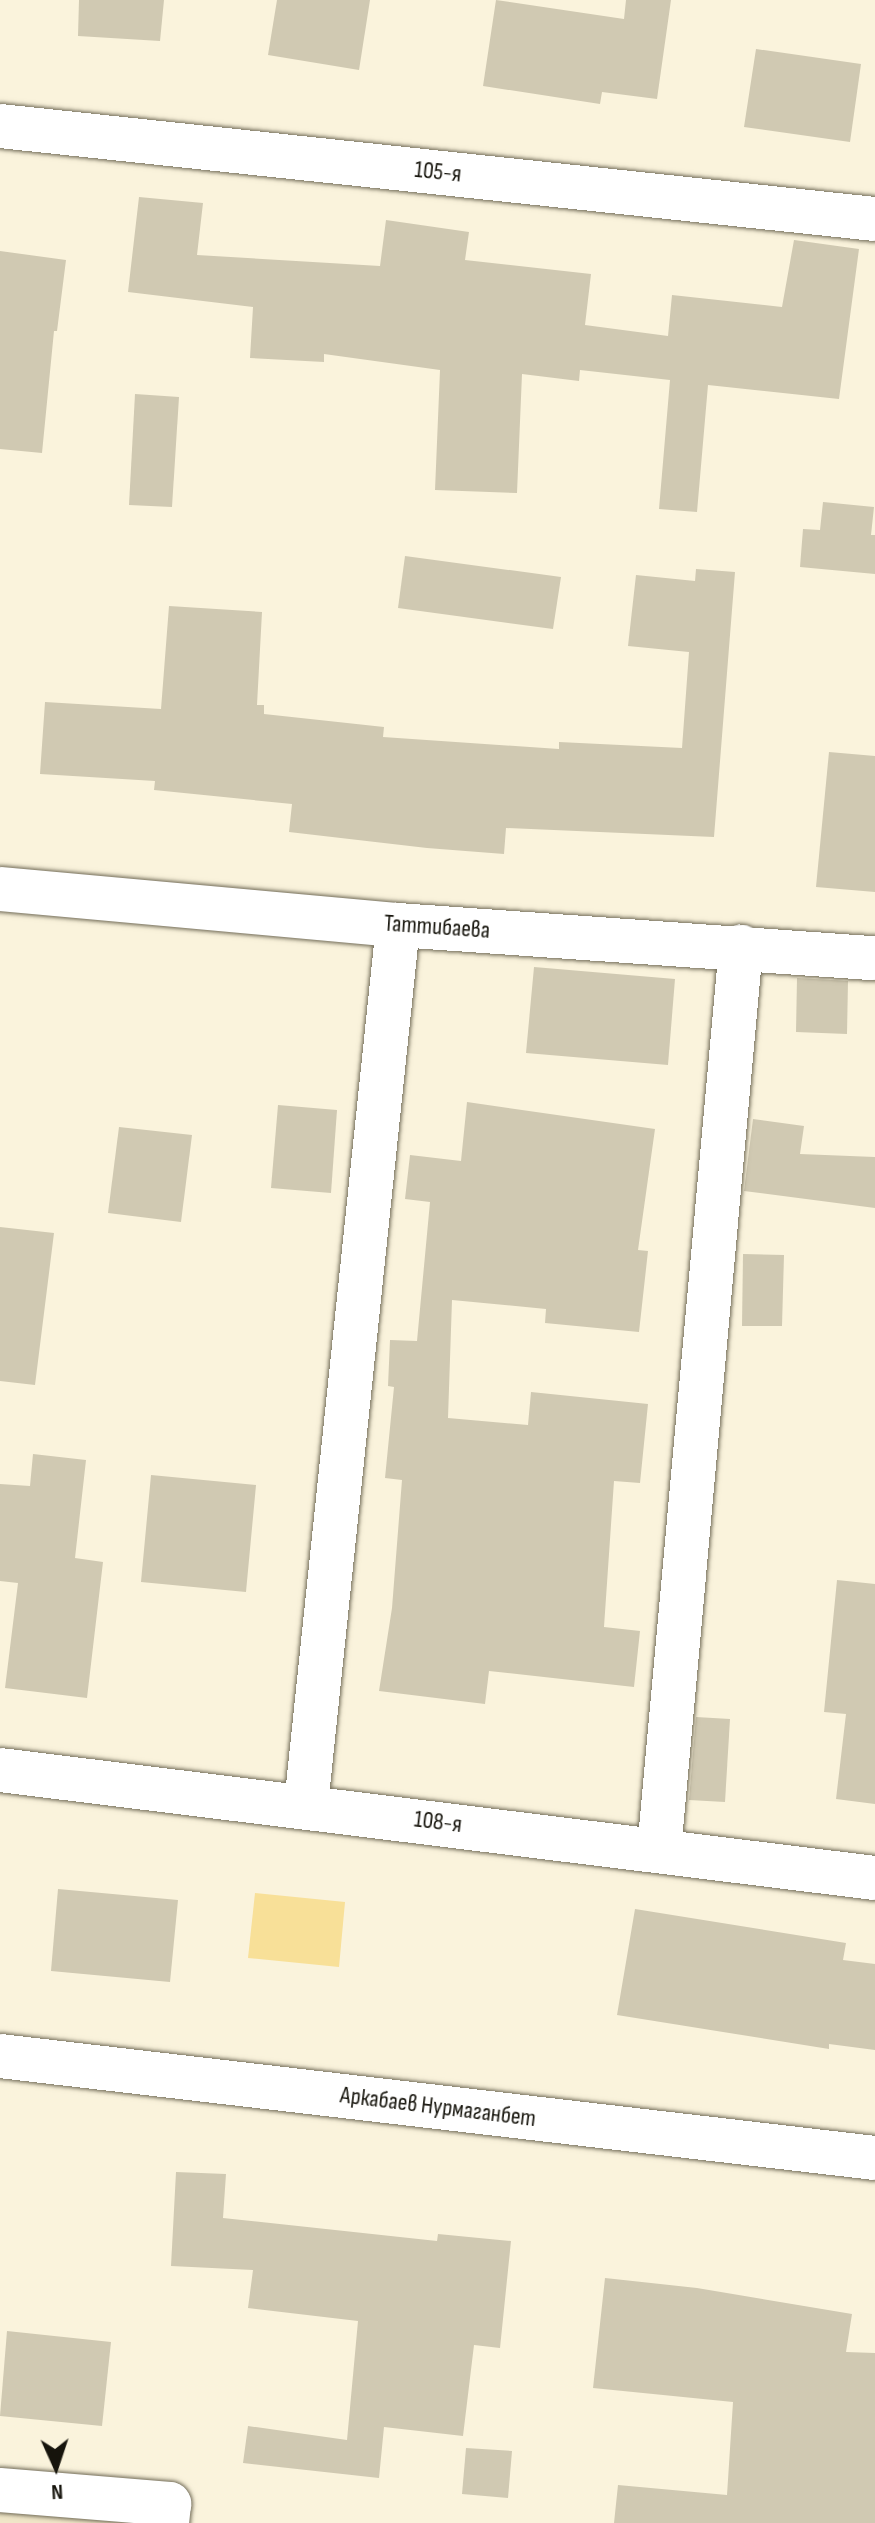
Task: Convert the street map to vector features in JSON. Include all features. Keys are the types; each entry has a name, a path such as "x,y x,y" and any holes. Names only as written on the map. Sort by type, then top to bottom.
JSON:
{"street":[{"name":"105-я","path":"0,126 875,219"},
{"name":"Таттибаева","path":"0,889 398,925 875,958"},
{"path":"306,1805 398,925"},
{"path":"659,1851 741,947"},
{"name":"108-я","path":"0,1770 306,1805 875,1878"},
{"name":"Аркабаев Нурмаганбет","path":"0,2056 875,2158"},
{"path":"0,2490 169,2504 167,2523"}],"shaded area":[{"path":"255,1893 345,1902 339,1967 248,1958"},
{"path":"0,2512 128,2522 128,2523 0,2523"}],"building":[{"path":"79,0 164,0 160,41 78,36"},
{"path":"277,0 370,0 359,70 268,55"},
{"path":"496,0 624,19 626,0 671,0 657,99 602,92 600,104 483,86"},
{"path":"756,49 861,64 850,142 744,127"},
{"path":"139,197 203,203 197,255 380,266 386,220 469,232 465,260 591,274 585,325 668,336 672,295 782,307 794,240 859,249 839,399 708,385 697,512 659,509 670,380 580,370 579,381 522,374 517,493 435,490 440,370 324,354 324,362 250,358 253,307 128,292"},
{"path":"0,251 66,260 57,331 54,331 42,453 0,449"},
{"path":"135,394 179,397 172,507 129,505"},
{"path":"823,502 874,507 871,535 875,535 875,574 800,567 803,529 820,530"},
{"path":"405,556 561,577 553,629 398,608"},
{"path":"696,569 735,572 714,837 506,828 504,854 427,848 289,832 292,804 154,790 155,781 40,774 45,702 161,709 169,606 262,612 257,705 264,705 264,714 384,727 383,737 559,749 559,742 682,748 689,652 628,646 636,575 695,581"},
{"path":"829,752 875,756 875,892 816,887"},
{"path":"534,967 675,979 668,1065 526,1053"},
{"path":"797,978 848,981 847,1034 796,1032"},
{"path":"467,1102 655,1129 638,1250 648,1251 639,1332 545,1323 546,1309 452,1300 448,1418 528,1425 531,1392 648,1404 640,1483 614,1481 604,1627 640,1631 634,1687 489,1671 485,1704 379,1691 392,1608 402,1480 385,1478 394,1387 388,1386 390,1340 417,1341 430,1202 405,1199 410,1155 461,1161"},
{"path":"278,1105 337,1110 331,1193 271,1188"},
{"path":"753,1119 804,1126 800,1154 875,1157 875,1208 744,1191"},
{"path":"119,1127 192,1135 181,1222 108,1213"},
{"path":"0,1227 54,1233 35,1385 0,1381"},
{"path":"743,1254 784,1255 782,1326 742,1326"},
{"path":"33,1454 86,1460 75,1558 103,1562 87,1698 5,1688 18,1583 0,1581 0,1484 30,1486"},
{"path":"151,1475 256,1485 246,1592 141,1582"},
{"path":"837,1580 875,1584 875,1804 836,1799 846,1714 824,1712"},
{"path":"696,1717 730,1719 725,1802 689,1800"},
{"path":"58,1889 178,1900 170,1982 51,1971"},
{"path":"635,1909 846,1943 843,1960 875,1964 875,2050 829,2044 829,2049 617,2015"},
{"path":"176,2172 226,2174 223,2218 437,2241 438,2234 511,2241 500,2348 474,2345 463,2436 384,2427 379,2478 243,2463 248,2426 347,2440 358,2321 248,2308 253,2270 171,2266"},
{"path":"605,2278 697,2288 852,2314 846,2352 875,2353 875,2523 614,2523 618,2485 727,2495 733,2402 593,2388"},
{"path":"7,2331 111,2342 102,2426 0,2416"},
{"path":"466,2448 512,2451 508,2498 462,2494"}]}
